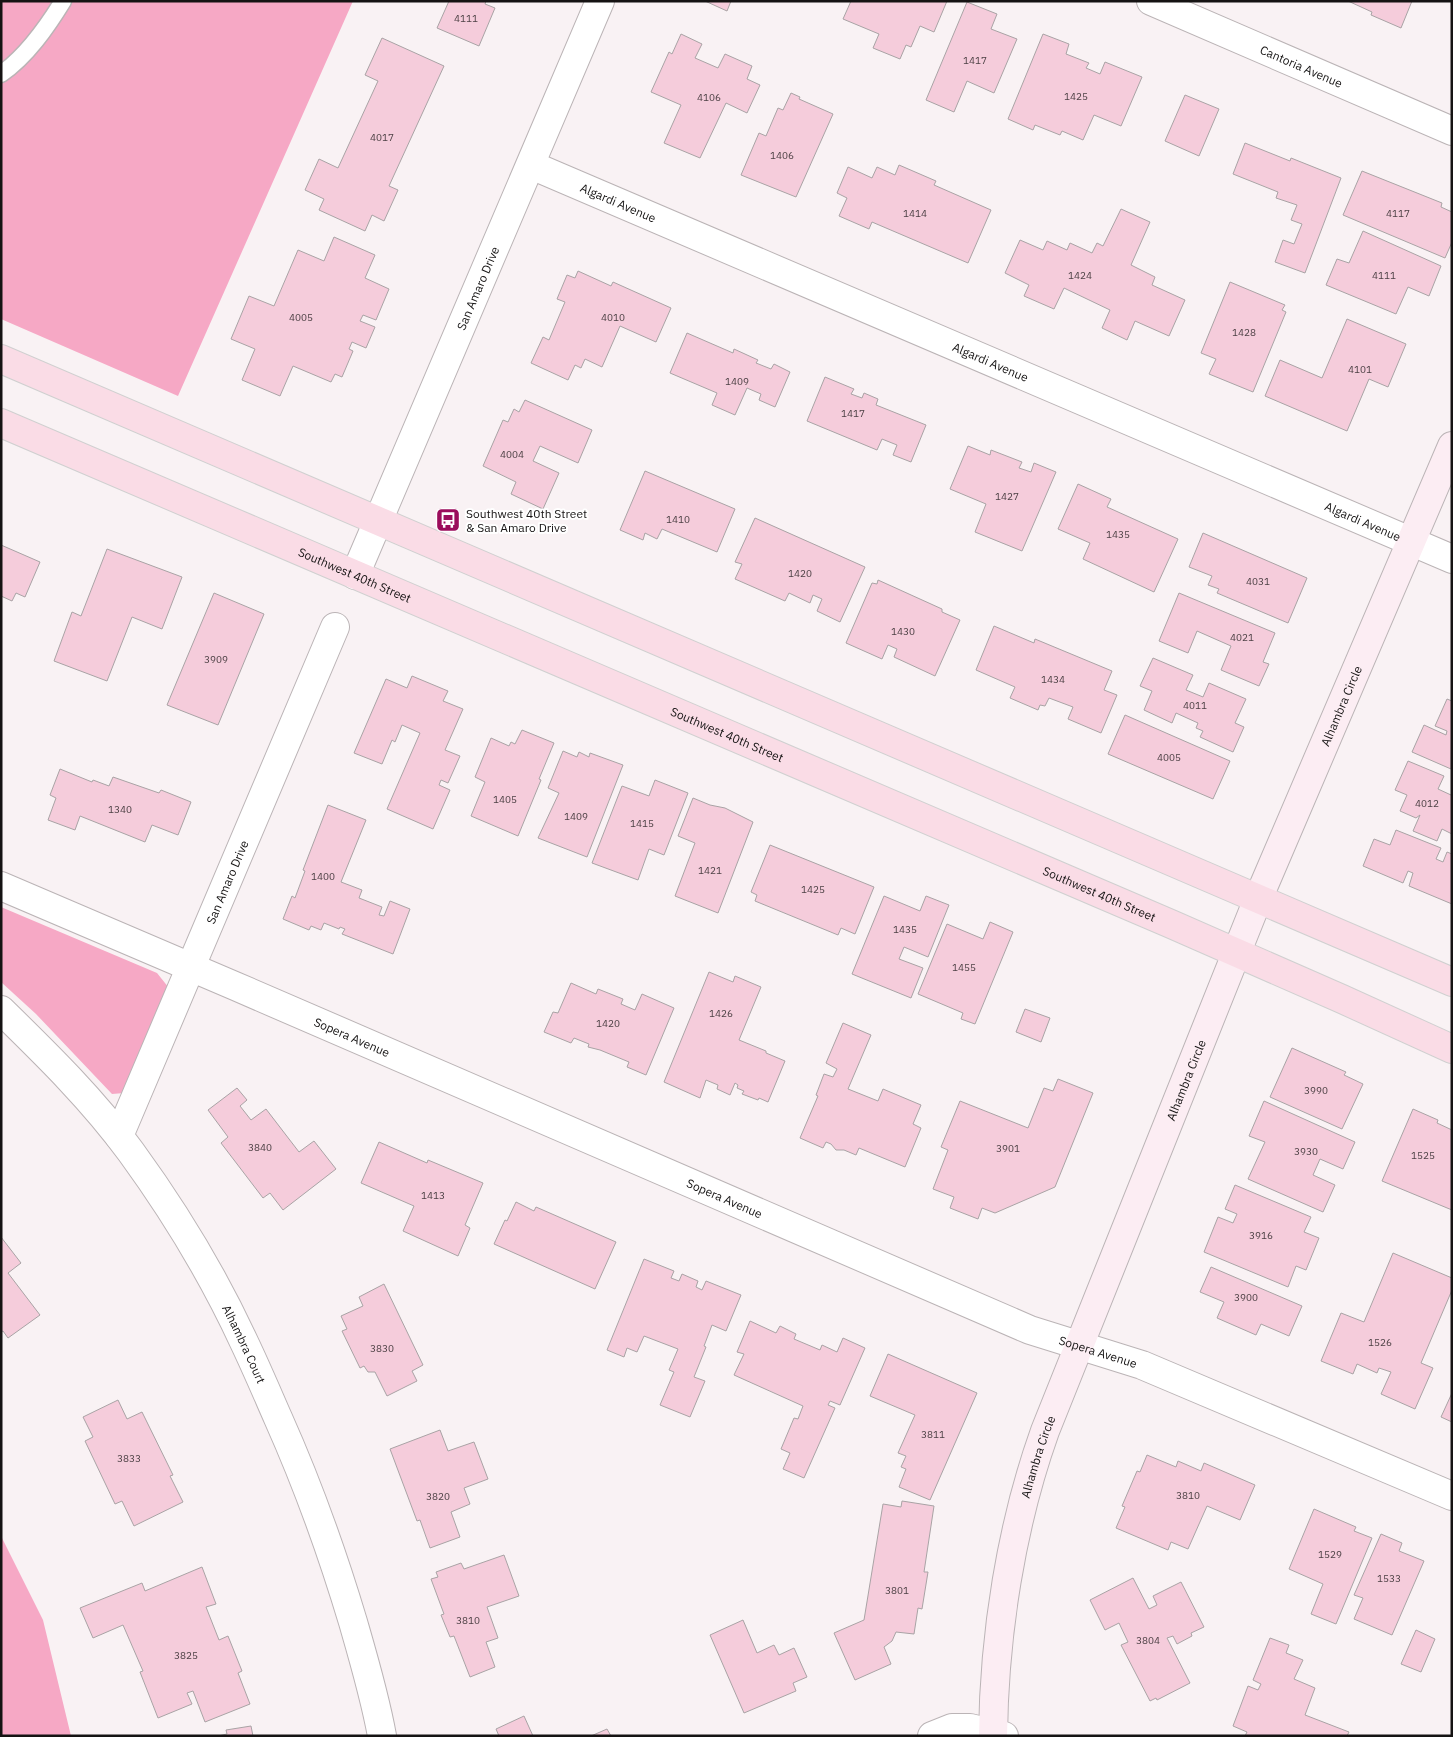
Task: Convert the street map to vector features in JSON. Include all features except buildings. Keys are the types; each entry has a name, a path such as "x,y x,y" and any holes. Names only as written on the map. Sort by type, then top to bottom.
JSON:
{"main road":[{"path":"1,359 1452,982"},
{"name":"Southwest 40th Street","path":"1,423 1237,953 1452,1049"}],"street":[{"name":"San Amaro Drive","path":"355,575 600,1"},
{"name":"Cantoria Avenue","path":"1151,1 1452,131"},
{"name":"Algardi Avenue","path":"530,165 1452,559"},
{"name":"Alhambra Circle","path":"997,1735 993,1696 1008,1576 1020,1516 1035,1458 1078,1345 1258,899 1452,446"},
{"name":"San Amaro Drive","path":"119,1136 192,968 335,626"},
{"name":"Sopera Avenue","path":"1,886 1030,1330 1142,1365 1452,1496"},
{"name":"Alhambra Court","path":"1,1010 91,1103 119,1136 174,1215 210,1277 244,1342 298,1463 341,1579 372,1686 382,1736"},
{"path":"932,1736 952,1728 970,1728 997,1735"}],"lane":[{"path":"1,74 20,58 33,43 63,1"}],"shaded area":[{"path":"1,1 353,1 178,396 1,319"},
{"path":"1,907 157,973 169,988 124,1093 112,1094 36,1014 1,982"},
{"path":"1,1536 43,1620 71,1736 1,1736"}],"place":[{"name":"Southwest 40th Street & San Amaro Drive","path":"448,520"}]}
